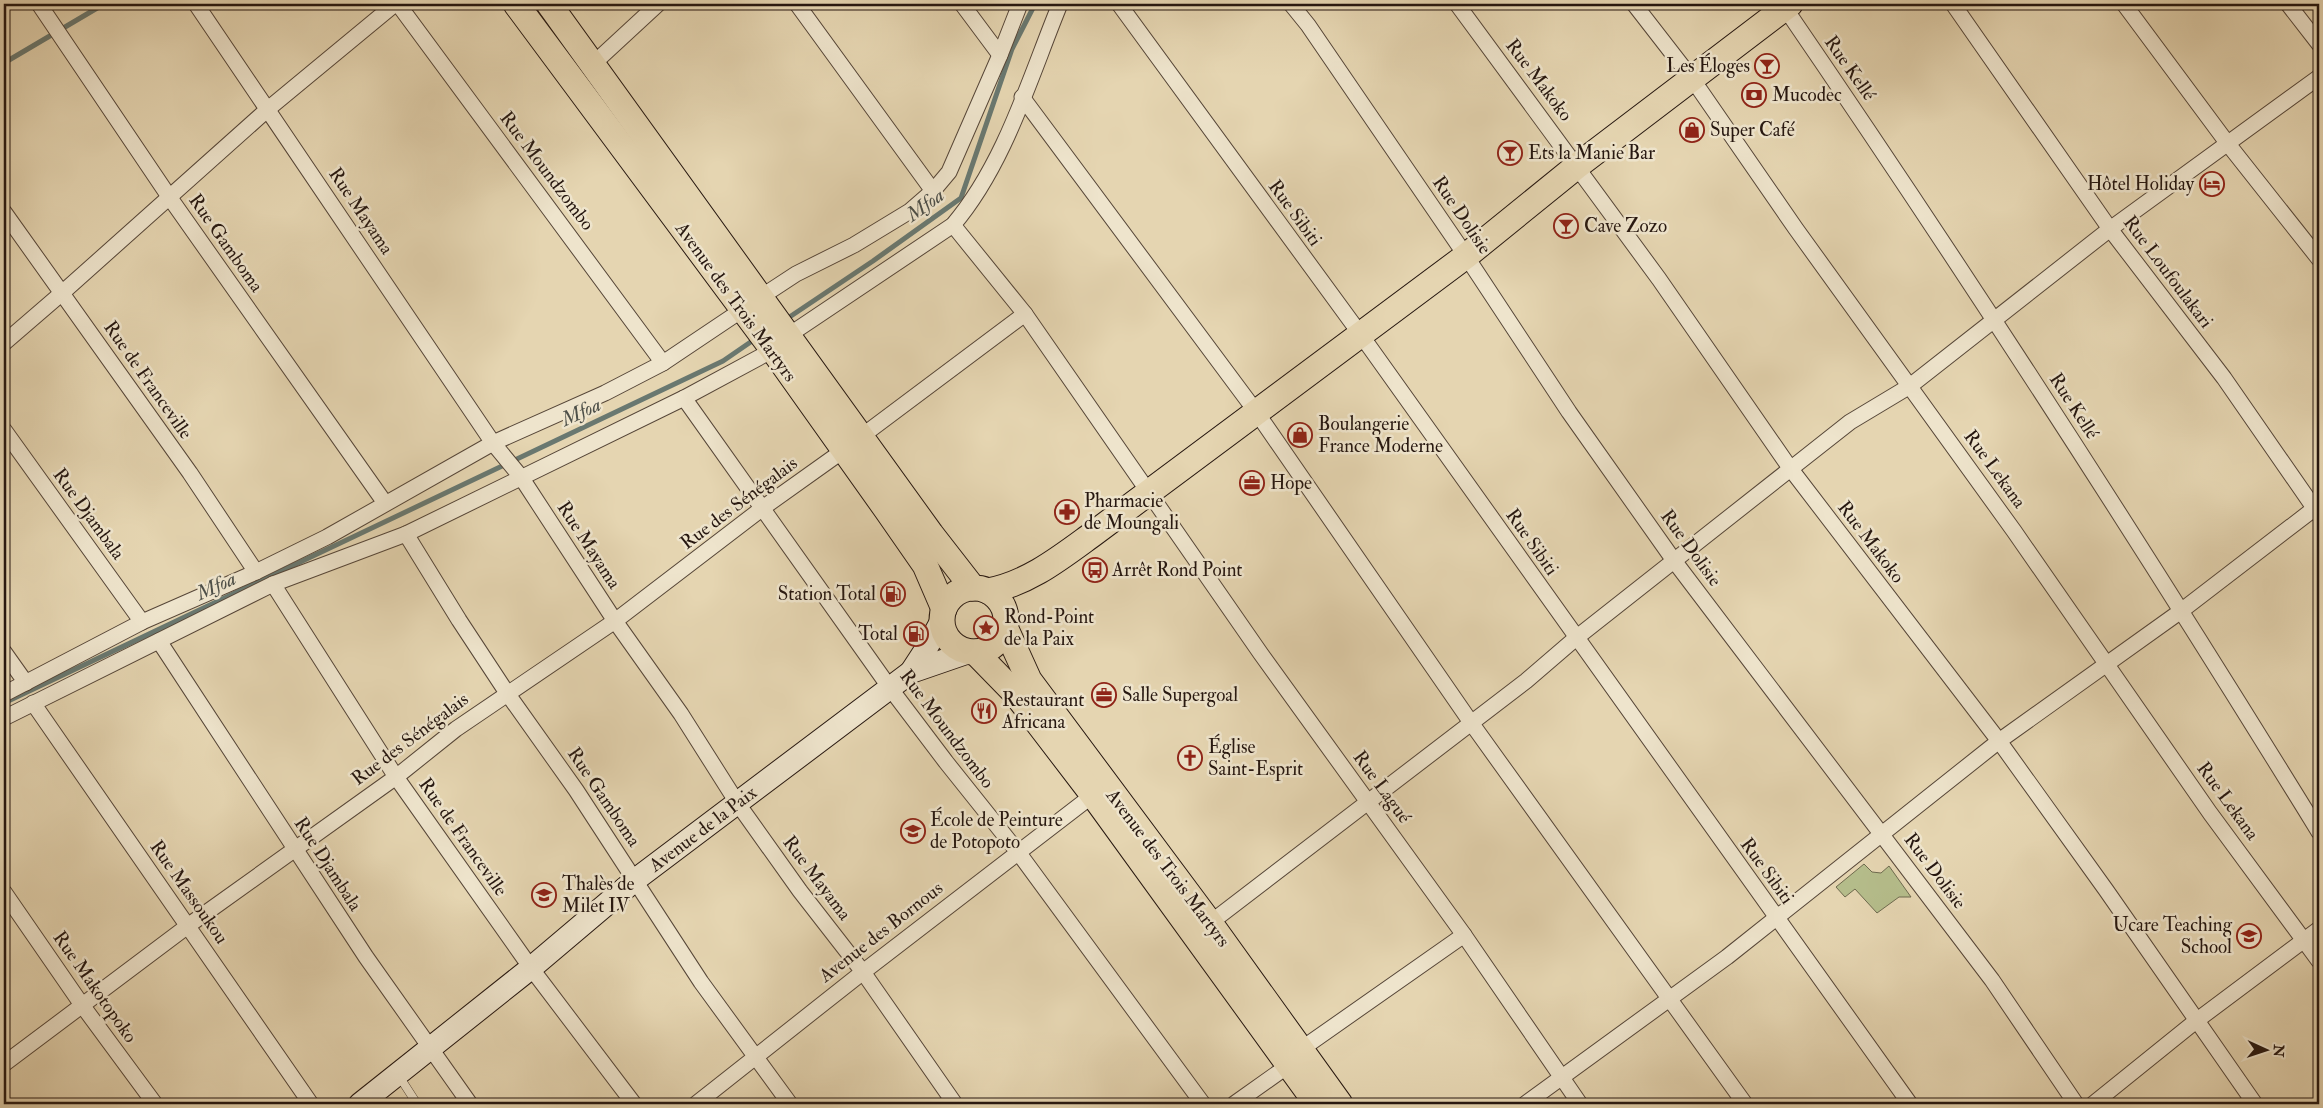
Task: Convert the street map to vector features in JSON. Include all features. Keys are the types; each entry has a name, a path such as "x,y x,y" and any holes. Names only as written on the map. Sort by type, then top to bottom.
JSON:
{"main road":[{"name":"Avenue des Trois Martyrs","path":"516,4 754,307 853,443 980,589"},
{"name":"Avenue des Trois Martyrs","path":"549,4 754,307"},
{"path":"1038,573 1006,624 1001,637 994,645 985,650 972,652 959,648 950,641 944,631 943,614 950,598 961,590 1017,583 1038,573 1149,493 1466,256 1577,166 1693,80 1788,6"},
{"name":"Avenue des Trois Martyrs","path":"853,443 924,565 943,614"},
{"path":"980,589 1000,601 1005,610 1006,624"},
{"name":"Avenue de la Paix","path":"911,672 926,649 943,614"},
{"name":"Avenue des Trois Martyrs","path":"1006,624 1029,680 1210,923 1295,1058 1317,1104"},
{"name":"Avenue des Trois Martyrs","path":"972,652 1015,692 1295,1058 1340,1104"},
{"name":"Avenue de la Paix","path":"360,1104 531,968 635,880 911,672 972,652"}],"street":[{"name":"Rue Gamboma","path":"40,4 170,198 385,503"},
{"name":"Rue Mayama","path":"196,4 493,443 521,477 615,621 681,714 738,804 800,891 863,972 955,1104"},
{"path":"4,343 170,198 268,109 397,4"},
{"name":"Rue Moundzombo","path":"397,4 663,363"},
{"path":"592,65 658,4"},
{"path":"797,4 933,191"},
{"path":"962,4 1000,55"},
{"path":"4,694 142,622 256,572 327,537 493,443 605,393 663,363 754,307 796,274 854,245 910,211 933,191 949,172 1020,4"},
{"path":"4,718 273,584 406,534 684,398 776,336 953,224 968,207 984,183 1001,150 1060,4"},
{"name":"Rue Sibiti","path":"1119,4 1361,335 1910,1104"},
{"name":"Rue Dolisie","path":"1291,4 1308,25 1570,412 1675,562 1992,980 2076,1104"},
{"name":"Rue Makoko","path":"1457,4 1659,279 1790,468 1999,741 2106,890 2255,1104"},
{"name":"Rue Lekana","path":"1634,4 1693,80 1796,229 2107,663 2210,812 2319,961"},
{"name":"Rue Loufoulakari","path":"1953,4 2110,229 2224,378 2318,509"},
{"path":"2124,4 2228,144 2319,259"},
{"path":"2288,4 2319,44"},
{"name":"Rue Kellé","path":"1788,6 1994,321 2181,612 2319,832"},
{"path":"1210,923 1472,724 1576,638 1675,562 1790,468 1850,422 1910,386 2110,229 2319,77"},
{"path":"1022,97 1257,413 1472,724 1745,1104"},
{"name":"Rue de Franceville","path":"4,212 256,572"},
{"name":"Rue Lagué","path":"953,224 1025,314 1149,493 1464,935 1580,1104"},
{"name":"Rue des Sénégalais","path":"4,1064 189,925 396,777 456,729 507,692 615,621 764,507 1025,314"},
{"name":"Rue Moundzombo","path":"684,398 764,507 890,688 1018,852 1203,1104"},
{"name":"Rue Djambala","path":"4,430 142,622"},
{"path":"1525,1104 1670,1000 1999,741 2181,612 2318,509"},
{"name":"Rue Gamboma","path":"406,534 507,692 576,790 701,982 790,1104"},
{"name":"Rue de Franceville","path":"273,584 396,777 531,968 634,1104"},
{"name":"Rue Djambala","path":"159,641 366,957 470,1104"},
{"path":"4,652 26,684"},
{"name":"Rue Massoukou","path":"33,703 189,925 311,1104"},
{"name":"Avenue des Bornous","path":"696,1104 863,972 1093,795"},
{"name":"Rue Makotopoko","path":"4,892 82,1005 155,1104"},
{"path":"2093,1104 2196,1021 2319,929"},
{"path":"1234,1104 1464,935"}],"lane":[{"path":"398,1074 417,1104"}],"green space":[{"path":"1864,864 1872,872 1881,873 1889,866 1911,897 1899,897 1877,913 1855,889 1845,897 1836,887"}],"waterway":[{"path":"4,63 104,4"},
{"name":"Mfoa","path":"785,320 873,261 961,198 1012,49 1035,4"},
{"name":"Mfoa","path":"4,703 723,361 755,339"}],"place":[{"name":"Les Éloges","path":"1767,66"},
{"name":"Mucodec","path":"1754,95"},
{"name":"Super Café","path":"1692,130"},
{"name":"Ets la Manie Bar","path":"1510,153"},
{"name":"Hôtel Holiday","path":"2212,184"},
{"name":"Cave Zozo","path":"1566,226"},
{"name":"Boulangerie France Moderne","path":"1300,435"},
{"name":"Hope","path":"1252,483"},
{"name":"Pharmacie de Moungali","path":"1067,512"},
{"name":"Arrêt Rond Point","path":"1095,570"},
{"name":"Station Total","path":"893,594"},
{"name":"Rond-Point de la Paix","path":"986,628"},
{"name":"Total","path":"916,634"},
{"name":"Salle Supergoal","path":"1104,695"},
{"name":"Restaurant Africana","path":"984,711"},
{"name":"Église Saint-Esprit","path":"1190,758"},
{"name":"École de Peinture de Potopoto","path":"913,831"},
{"name":"Thalès de Milet IV","path":"544,895"},
{"name":"Ucare Teaching School","path":"2249,936"}]}
